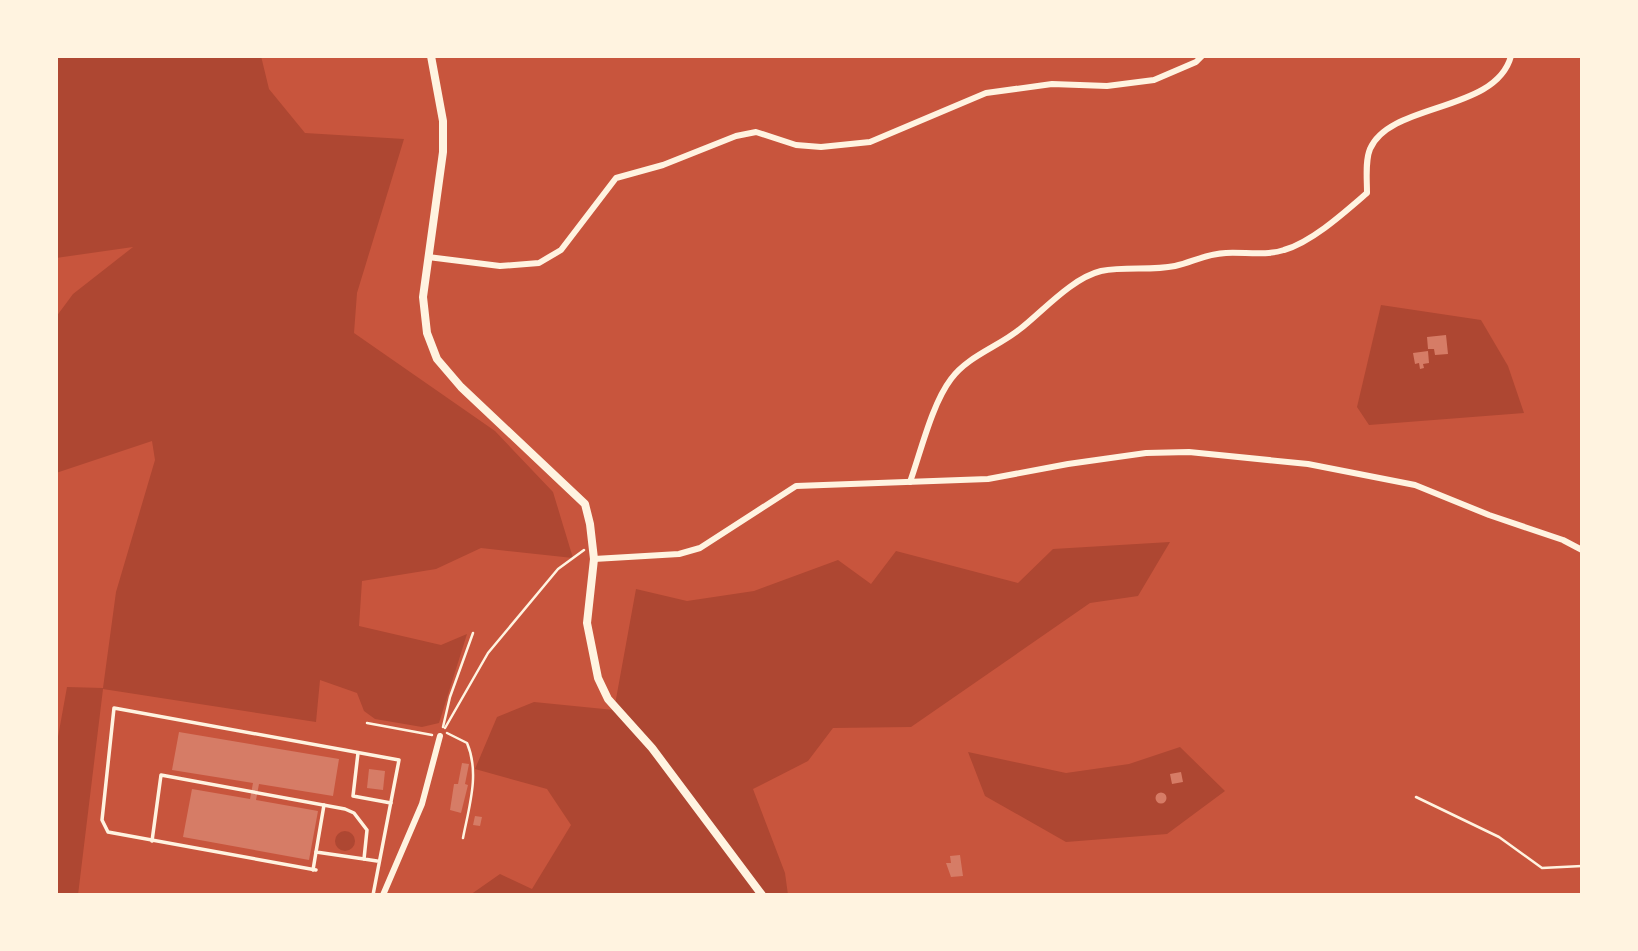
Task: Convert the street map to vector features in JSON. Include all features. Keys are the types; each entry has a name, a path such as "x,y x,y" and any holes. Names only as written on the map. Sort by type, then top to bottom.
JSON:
{"street":[{"path":"431,56 443,121 443,152 423,297 427,333 438,359 461,387 585,504 594,559 587,623 598,678 608,699 659,757 762,895"},
{"path":"428,257 500,266 539,262 561,250 574,236 616,178 663,165 736,136 756,132 796,145 821,147 870,142 986,93 1052,84 1107,86 1154,80 1196,62 1202,56"},
{"path":"910,482 940,397 952,378 965,365 1018,331 1080,281 1099,272 1177,266 1199,257 1226,253 1284,251 1317,232 1367,193 1369,155 1371,147 1380,135 1397,124 1490,85 1508,68 1511,56"},
{"path":"594,559 679,554 700,548 796,486 988,479 1146,453 1189,452 1308,464 1415,485 1489,515 1563,540 1582,550"},
{"path":"383,895 422,804 441,734"}],"lane":[{"path":"324,805 315,870 113,834 103,825 114,708 399,760 373,895"},
{"path":"358,753 353,796 391,803"},
{"path":"152,841 161,775 354,813 367,831 364,859"},
{"path":"316,852 378,861"}],"path":[{"path":"441,734 488,653 558,569 592,544"},
{"path":"441,734 450,697 472,633"},
{"path":"367,723 441,734 460,738 467,743 474,775 463,838"},
{"path":"1416,797 1499,837 1542,868 1582,866"}],"shaded area":[{"path":"56,56 261,56 269,89 305,133 404,139 357,293 354,333 495,431 553,492 573,558 481,548 436,569 362,581 359,626 441,645 467,634 439,723 422,727 375,719 364,711 357,693 320,680 316,722 103,689 78,895 56,895 56,748 67,687 103,688 116,592 155,460 152,441 56,473 56,317 73,294 133,247 56,258"},
{"path":"1381,305 1481,320 1508,366 1524,413 1369,425 1357,407"},
{"path":"1170,542 1138,596 1090,603 911,727 833,728 808,761 753,789 785,873 788,895 470,895 500,874 532,889 571,825 547,789 475,769 497,717 534,702 614,710 636,589 687,601 754,591 838,560 871,584 896,551 1018,583 1053,549"},
{"path":"1180,747 1225,791 1167,834 1066,842 985,796 968,752 1066,773 1129,764"},
{"path":"345,831 352,834 355,841 352,848 345,851 338,848 335,841 338,834"}],"building":[{"path":"1446,335 1448,354 1435,355 1434,349 1428,349 1427,337"},
{"path":"1428,351 1429,363 1423,364 1424,368 1420,369 1419,363 1415,364 1413,353"},
{"path":"179,732 339,759 333,796 259,784 256,800 318,811 309,860 183,837 192,789 250,799 253,783 172,770"},
{"path":"462,763 469,764 465,784 468,785 461,813 450,810 454,784 458,784"},
{"path":"369,769 385,771 383,790 367,788"},
{"path":"1181,772 1183,782 1172,784 1170,774"},
{"path":"1161,792 1167,798 1161,804 1155,798"},
{"path":"475,816 482,817 480,826 473,825"},
{"path":"960,855 963,876 951,877 946,863 951,863 950,856"}]}
